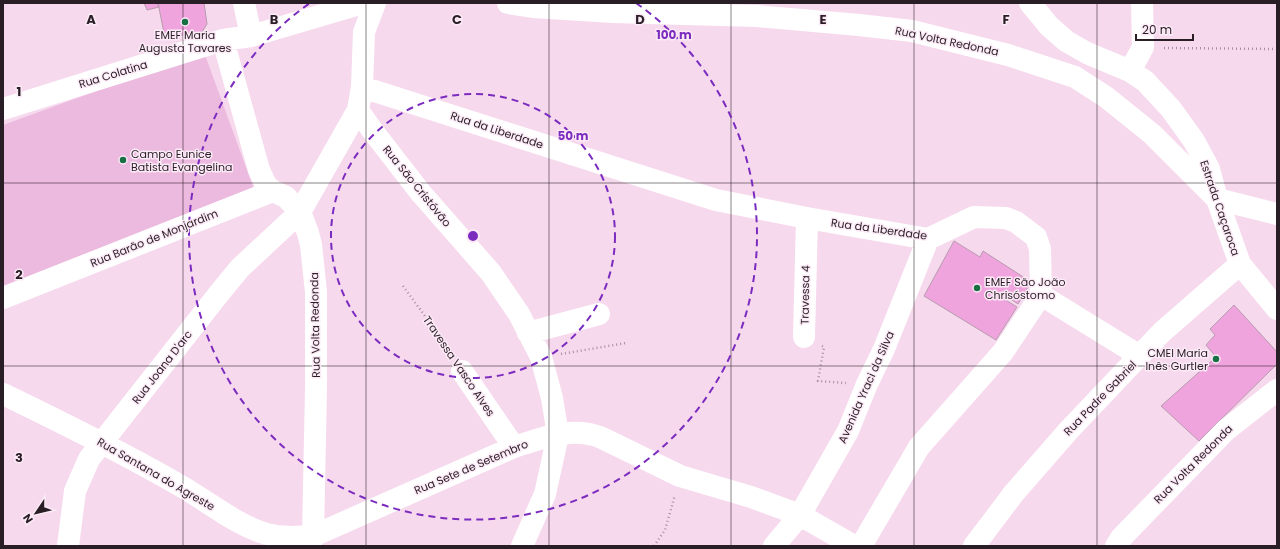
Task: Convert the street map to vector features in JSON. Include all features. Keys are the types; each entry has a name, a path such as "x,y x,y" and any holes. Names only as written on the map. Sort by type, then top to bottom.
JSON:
{"street":[{"path":"244,3 251,36"},
{"name":"Rua Colatina","path":"3,109 223,40 251,36 363,3"},
{"path":"223,40 254,156 266,185 273,191 286,197 300,212 358,110 362,87 364,32 375,3"},
{"name":"Rua Volta Redonda","path":"508,3 532,7 598,11 757,16 858,25 912,31 1008,55 1075,77 1106,97 1152,134 1217,199"},
{"name":"Estrada Caçaroca","path":"1030,3 1049,26 1066,40 1087,53 1130,71 1145,81 1171,109 1194,141 1209,169 1217,199 1240,264 1277,309"},
{"path":"1130,71 1142,47 1142,3"},
{"name":"Rua da Liberdade","path":"362,87 716,200 807,218 928,238 974,217 1006,218 1016,222 1036,237 1040,249 1041,294"},
{"name":"Rua São Cristóvão","path":"358,110 420,192 490,273 519,314 541,357 552,398 558,435 546,494 522,546"},
{"name":"Rua Barão de Monjardim","path":"3,298 273,191"},
{"path":"1217,199 1277,214"},
{"name":"Rua Volta Redonda","path":"300,212 308,233 316,292 316,388 312,541"},
{"name":"Rua Joana D'arc","path":"68,546 75,491 89,459 240,268 300,212"},
{"name":"Travessa 4","path":"804,337 807,218"},
{"name":"Avenida Yraci da Silva","path":"774,546 800,514 848,431 866,384 884,350 928,238"},
{"name":"Rua Padre Gabriel","path":"974,546 1014,493 1069,430 1162,332 1240,264"},
{"path":"861,546 919,447 1003,352 1041,294 1140,356"},
{"path":"528,333 599,314"},
{"name":"Travessa Vasco Alves","path":"462,371 514,447"},
{"name":"Rua Volta Redonda","path":"1116,546 1121,538 1226,430 1277,390"},
{"name":"Rua Santana do Agreste","path":"3,394 103,443 182,486 248,527 267,534 312,541"},
{"name":"Rua Sete de Setembro","path":"312,541 514,447 558,435 577,432 591,434 680,476 751,497 800,514 854,546"}],"path":[{"path":"1142,47 1277,49"},
{"name":"Travessa Vasco Alves","path":"403,286 445,342 462,371"},
{"name":"Travessa 4","path":"804,337 824,347 818,381 866,384"},
{"path":"541,357 626,343"},
{"path":"654,546 665,530 680,476"}],"shaded area":[{"name":"Campo Eunice Batista Evangelina","path":"204,52 256,195 3,293 3,125"}],"building":[{"path":"144,3 157,3 159,7 147,10"},
{"path":"158,3 204,3 207,24 202,32 165,38"},
{"name":"EMEF São João Chrisóstomo","path":"954,241 980,257 983,251 1031,282 1018,304 1006,296 1004,299 1017,307 996,340 924,296"},
{"path":"1234,305 1277,352 1277,364 1199,441 1161,406 1216,357 1206,345 1215,335 1210,329"}],"place":[{"name":"EMEF Maria Augusta Tavares","path":"185,22"},
{"name":"Campo Eunice Batista Evangelina","path":"123,160"},
{"name":"EMEF São João Chrisóstomo","path":"977,288"},
{"name":"CMEI Maria Inês Gurtler","path":"1216,359"}]}
